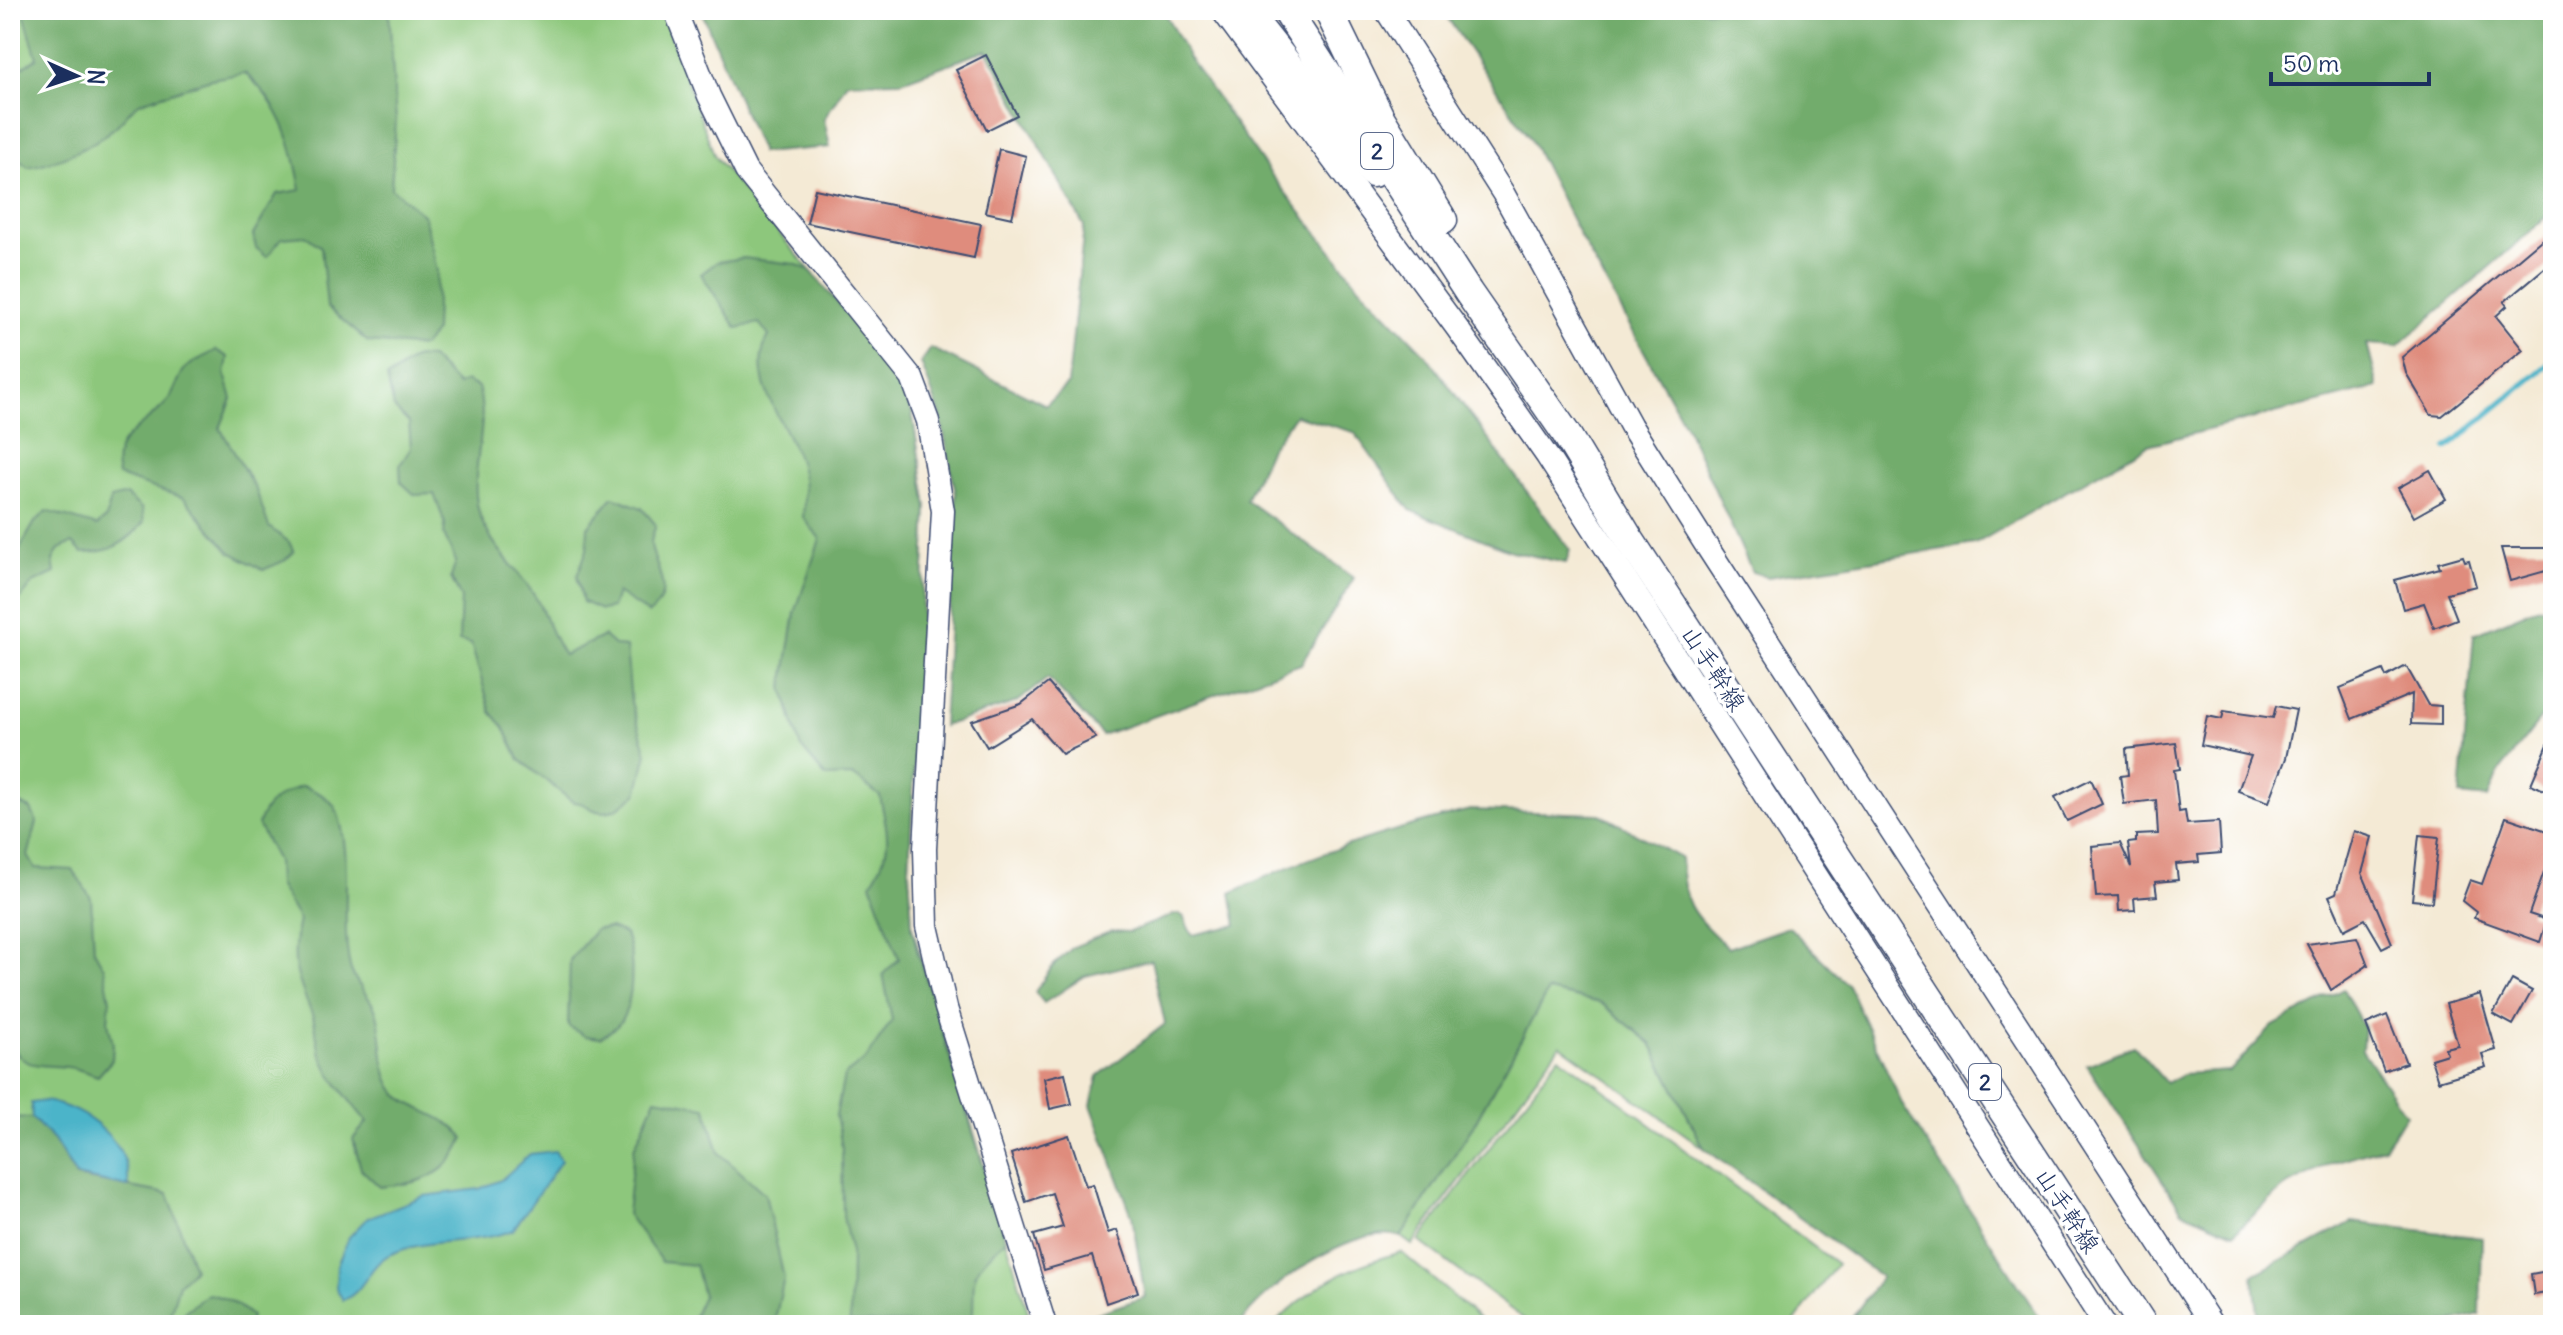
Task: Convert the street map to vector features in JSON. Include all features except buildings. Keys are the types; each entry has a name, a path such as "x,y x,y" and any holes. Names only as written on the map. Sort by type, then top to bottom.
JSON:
{"main road":[{"path":"1245,10 1468,292"},
{"name":"山手幹線","path":"1286,10 1468,292 1565,432 1630,540 2143,1325"},
{"path":"1328,10 1380,117 1565,432"}],"street":[{"path":"675,10 709,96 746,171 912,378 928,421 943,511 925,849 927,926 946,1008 1045,1325"},
{"path":"1222,10 1547,456 2105,1325"},
{"path":"1386,10 1503,193 1631,426 2212,1325"}],"green space":[{"path":"10,10 661,10 715,157 883,357 912,412 927,507 909,868 912,927 1032,1325 10,1325"},
{"path":"23,10 389,10 396,121 391,188 424,215 437,271 435,331 423,347 368,342 327,307 321,247 306,236 282,238 267,257 256,248 253,235 277,194 301,190 284,126 268,98 245,73 211,79 141,102 95,142 51,162 28,167 10,153 10,75 37,58"},
{"path":"701,10 1163,10 1189,58 1270,173 1360,287 1426,355 1570,550 1566,563 1511,551 1410,510 1354,432 1295,415 1269,450 1246,500 1354,578 1301,664 1102,735 1048,678 1017,702 943,726 956,494 940,414 921,363 931,348 1046,405 1068,384 1084,226 987,50 902,81 847,82 824,119 830,147 761,153"},
{"path":"1442,10 2553,10 2553,212 2398,346 2367,344 2378,387 2148,445 1975,544 1768,577 1752,572 1689,432 1581,238 1531,140"},
{"path":"743,258 795,264 811,271 883,357 912,412 927,507 909,868 912,927 1006,1240 978,1270 972,1325 850,1323 851,1253 843,1217 842,1148 836,1115 844,1076 866,1059 892,1020 883,974 899,959 871,883 883,860 887,832 880,796 854,776 826,777 800,746 783,687 795,613 820,539 803,517 804,486 800,464 764,382 761,366 769,336 759,323 737,328 701,274 717,262"},
{"path":"216,350 228,357 225,374 232,399 220,428 256,490 269,527 289,542 294,552 284,561 263,570 230,552 184,498 118,476 116,463 123,442 169,399 184,370"},
{"path":"416,357 431,358 458,385 465,381 478,387 482,415 476,482 479,511 491,539 537,600 564,655 604,636 615,646 626,647 631,702 647,753 637,794 613,810 597,811 573,802 519,759 504,727 491,712 471,644 459,641 461,598 451,578 456,561 444,535 445,524 434,494 415,495 401,482 400,465 411,448 409,423 394,408 387,378"},
{"path":"126,495 142,509 144,522 138,529 124,541 101,551 82,553 73,543 59,549 53,560 55,573 33,583 10,612 10,566 35,522 47,511 97,526 106,518 111,499"},
{"path":"613,497 642,508 656,525 651,544 663,588 662,597 649,614 617,593 612,608 601,610 583,602 577,576 587,550 588,527"},
{"path":"2553,606 2553,703 2498,773 2488,798 2460,795 2474,634 2536,608"},
{"path":"302,786 330,801 342,827 350,967 377,1014 390,1083 410,1104 447,1123 464,1138 449,1162 431,1176 420,1180 380,1187 361,1169 353,1139 367,1122 335,1081 319,1050 313,1017 296,970 299,920 278,885 277,861 258,825 274,800"},
{"path":"13,801 31,809 37,822 28,856 35,868 73,870 91,898 94,950 104,968 113,1044 112,1060 98,1076 71,1068 32,1064 19,1056 10,1039"},
{"path":"1470,810 1600,814 1681,858 1684,888 1692,909 1728,948 1789,927 1848,985 1903,1106 2044,1325 1847,1325 1881,1277 1704,1148 1651,1043 1601,1003 1548,991 1473,1126 1401,1237 1382,1235 1360,1239 1312,1261 1268,1293 1239,1325 1062,1325 1145,1297 1132,1216 1091,1105 1098,1076 1165,1024 1151,960 1085,976 1044,1003 1035,992 1052,967 1073,947 1112,931 1129,932 1176,914 1183,916 1192,935 1237,925 1231,893 1348,845"},
{"path":"610,928 625,934 628,944 632,969 627,1008 616,1027 600,1038 585,1036 568,1026 570,960 596,929"},
{"path":"2343,989 2364,1028 2362,1050 2406,1115 2384,1147 2334,1162 2283,1188 2234,1233 2182,1211 2087,1065 2134,1046 2166,1083 2182,1074 2230,1071 2273,1026"},
{"path":"1548,990 1601,1003 1651,1043 1704,1148 1560,1045 1412,1245 1401,1237 1473,1126"},
{"path":"1559,1056 1837,1264 1792,1325 1532,1325 1419,1241"},
{"path":"656,1098 706,1107 719,1153 765,1194 784,1278 774,1325 697,1325 694,1315 703,1296 695,1265 662,1262 627,1214 634,1148"},
{"path":"10,1117 32,1118 54,1140 76,1177 168,1194 194,1269 179,1284 167,1325 10,1325"},
{"path":"2352,1222 2482,1238 2480,1314 2438,1325 2266,1325 2258,1312 2253,1275"},
{"path":"1401,1252 1487,1325 1273,1325 1332,1279 1363,1264"},
{"path":"208,1294 226,1299 241,1308 251,1316 249,1325 182,1325 185,1311"}],"water":[{"path":"45,1101 76,1111 103,1130 122,1156 128,1187 76,1176 54,1140 32,1118 31,1103"},
{"path":"555,1151 561,1161 513,1230 483,1238 421,1245 391,1254 377,1264 357,1291 343,1300 336,1288 337,1265 349,1237 367,1218 424,1196 479,1189 501,1180 530,1154"}],"waterway":[{"path":"2447,448 2550,363 2553,365"}]}
